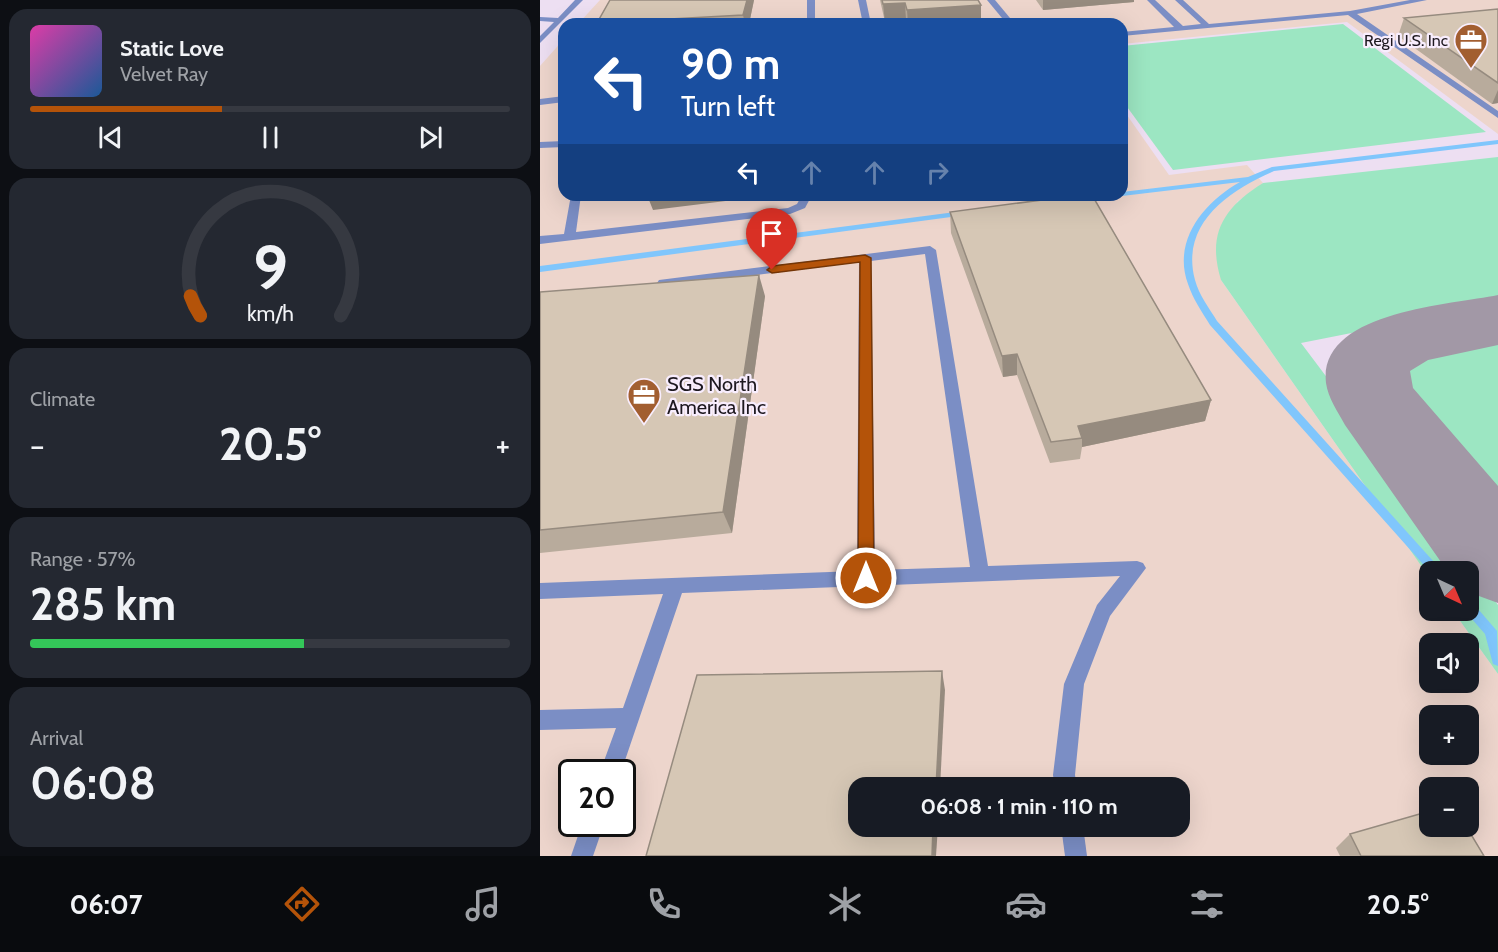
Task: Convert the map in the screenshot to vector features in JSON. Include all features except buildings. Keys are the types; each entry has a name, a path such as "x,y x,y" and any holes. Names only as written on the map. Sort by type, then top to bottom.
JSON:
{"street":[{"path":"562,18 579,0"},
{"path":"811,0 811,18"},
{"path":"862,0 866,18"},
{"path":"991,0 1006,18"},
{"path":"1151,0 1181,29"},
{"path":"1179,0 1207,26"},
{"path":"1128,33 1350,13 1423,0"},
{"path":"1010,8 1016,18"},
{"path":"1350,13 1498,115"},
{"path":"540,19 558,20"},
{"path":"540,41 558,22"},
{"path":"540,102 558,100"},
{"path":"540,145 558,144"},
{"path":"568,237 575,201"},
{"path":"540,240 790,211 801,206 804,201"},
{"path":"645,286 930,250 980,574"},
{"path":"865,258 866,578"},
{"path":"540,591 1137,568 1103,611 1074,684 1064,777"},
{"path":"616,759 675,586"},
{"path":"540,720 630,718"},
{"path":"582,856 589,837"},
{"path":"1073,837 1076,856"}],"shaded area":[{"path":"600,0 1498,0 1498,134 1347,22 1128,43 1128,18 584,18"},
{"path":"558,46 558,201 1128,201 1128,117 1169,175 1247,165 1263,183 1237,202 1221,280 1419,563 1419,621 1460,621 1469,633 1419,633 1419,693 1479,693 1479,647 1498,674 1498,856 540,856 540,66"}],"green space":[{"path":"1343,24 1486,132 1173,170 1128,108 1128,45"},
{"path":"1498,157 1498,304 1301,343 1465,561 1419,563 1221,280 1216,249 1222,224 1238,202 1263,183"},
{"path":"1498,342 1498,501 1480,491 1457,468 1409,410 1400,387 1404,373 1415,363 1430,355 1448,349"},
{"path":"1479,580 1498,605 1498,674 1479,647 1479,633 1469,633 1460,621 1479,621"}],"waterway":[{"path":"1427,561 1213,323 1191,282 1187,262 1189,244 1208,211 1222,198 1255,176 1272,169 1498,142"},
{"path":"1128,193 1246,179"},
{"path":"540,269 963,213"},
{"path":"1479,618 1491,631 1498,660"}],"taxiway":[{"path":"1498,320 1418,336 1390,345 1371,360 1368,371 1369,385 1376,403 1498,559"}],"place":[{"name":"Regi U.S. Inc","path":"1471,69"},
{"name":"SGS North America Inc","path":"644,424"}],"route":[{"path":"772,270 865,258 866,578"}]}
